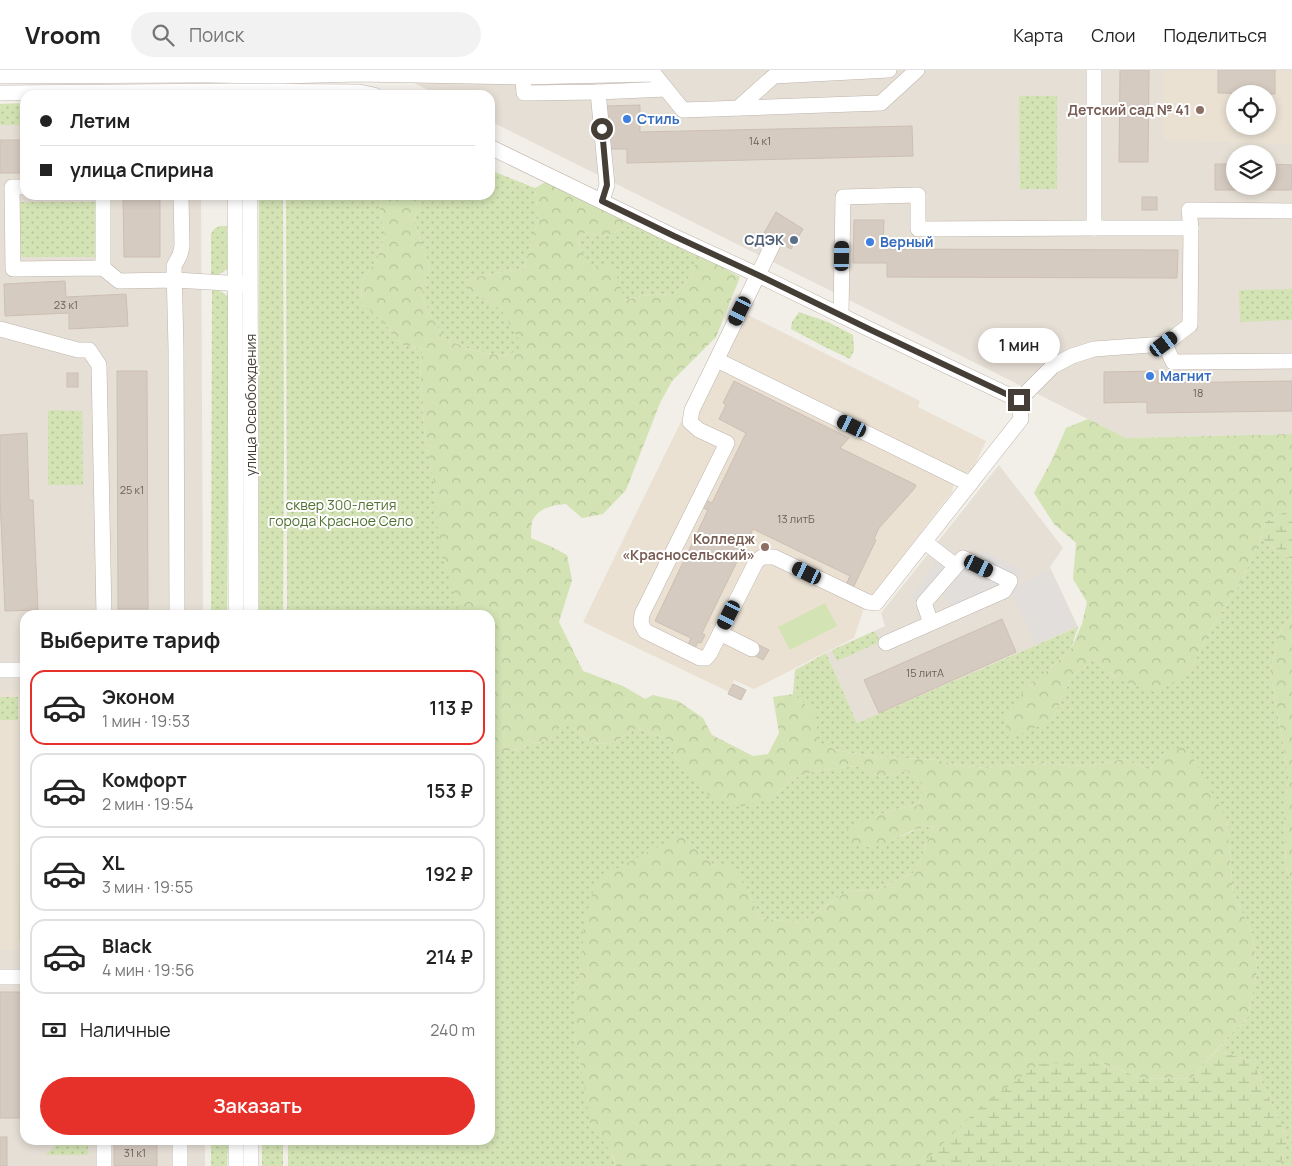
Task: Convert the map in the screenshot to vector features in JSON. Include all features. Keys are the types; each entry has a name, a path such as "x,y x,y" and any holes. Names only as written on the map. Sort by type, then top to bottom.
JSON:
{"street":[{"path":"738,108 774,76 889,70"},
{"path":"0,76 242,73 282,76 359,74 523,77 654,74 683,110 881,103 917,70"},
{"path":"1094,70 1094,228"},
{"path":"242,73 242,90"},
{"path":"359,74 365,90"},
{"path":"523,77 524,93 666,89"},
{"path":"598,92 607,185 602,201"},
{"path":"0,93 20,93"},
{"path":"495,149 1019,400"},
{"path":"20,187 12,187 13,270 103,268 119,281 175,280 250,284"},
{"path":"840,315 843,197 918,195 918,229 1191,228"},
{"path":"103,200 103,268"},
{"path":"177,610 174,266 182,246 181,200"},
{"name":"улица Освобождения","path":"235,200 236,610"},
{"name":"улица Освобождения","path":"250,200 251,610"},
{"path":"772,244 692,410 690,422 699,430 726,442 642,614 640,623 645,631 700,658 706,658 710,653 756,562 762,557 774,557 868,602 876,603 1020,419 1019,400 1053,366 1072,356 1094,349 1164,344 1190,324 1191,228 1189,210 1292,211"},
{"path":"0,329 78,350 89,350 99,365 104,610"},
{"path":"1164,344 1173,362 1292,361"},
{"path":"717,360 970,484"},
{"path":"925,542 956,566"},
{"path":"886,643 1004,591 1010,581 964,558 924,602 931,623"},
{"path":"720,633 752,649"},
{"path":"0,670 20,670"},
{"path":"0,977 20,977"},
{"path":"104,1145 104,1166"},
{"path":"180,1145 180,1166"},
{"path":"236,1145 236,1166"},
{"path":"251,1145 251,1166"}],"shaded area":[{"path":"388,70 1292,70 1292,434 1126,438 495,123 495,90 428,90"},
{"name":"Детский сад № 41","path":"1164,70 1292,70 1292,144 1164,140"},
{"path":"0,104 20,104 20,200 201,200 203,610 20,610 20,1145 205,1145 205,1166 0,1166"},
{"name":"Колледж «Красносельский»","path":"736,309 920,401 918,407 986,441 972,471 960,475 954,483 952,492 865,605 854,638 754,689 734,680 729,692 583,622"},
{"path":"999,465 1063,548 1050,567 1078,627 857,723 826,653 885,626 881,613"},
{"path":"982,550 1023,571 1018,581 977,560"},
{"path":"938,560 947,566 919,603 911,597"},
{"path":"968,564 1002,583 953,607 941,592"},
{"path":"1050,570 1076,626 1036,644 1011,588"},
{"path":"0,692 20,692 20,950 0,950"}],"green space":[{"path":"1019,96 1057,96 1057,189 1020,189"},
{"path":"20,103 20,125 0,125 0,104"},
{"path":"495,172 535,188 538,219 523,268 466,279 470,292 501,309 525,349 502,356 472,350 443,338 424,301 422,286 430,268 414,219 422,200 495,200"},
{"path":"547,181 637,223 605,236 583,233 578,243 590,269 607,262 615,271 625,300 651,294 674,295 690,276 695,265 704,257 740,277 716,337 672,381 660,403 626,490 603,514 582,518 566,504 561,504 542,510 534,517 532,522 531,538 567,555 572,580 559,622 583,671 623,686 645,699 653,695 678,701 703,718 712,735 753,756 768,754 779,733 773,697 793,694 813,711 821,743 836,750 869,756 937,760 957,765 985,768 1037,763 1088,766 1124,759 1149,770 1166,752 1182,747 1190,753 1227,819 1233,893 1253,935 1257,972 1247,1019 1228,1037 1192,1078 1144,1079 1098,1062 931,1156 920,1166 616,1166 613,1156 590,1122 575,1038 575,998 581,966 584,923 594,888 608,873 681,835 715,866 729,865 746,887 760,918 801,923 847,891 876,890 915,872 934,826 917,829 876,846 866,847 852,844 847,829 900,808 919,805 924,786 907,771 881,777 857,766 815,771 797,777 769,799 739,807 708,795 678,761 665,738 637,728 611,744 591,743 571,726 557,726 549,741 495,753 495,610 459,610 439,548 435,489 425,438 423,415 420,365 423,349 403,345 384,323 362,304 361,283 377,259 385,236 380,209 381,200 422,200 414,219 430,268 422,286 424,301 443,338 472,350 502,356 524,349 501,309 470,292 466,279 523,268 538,219 535,188"},
{"path":"259,200 283,200 283,610 259,610"},
{"name":"сквер 300-летия города Красное Село","path":"286,200 381,200 380,209 385,236 377,259 361,283 362,304 384,323 403,345 423,349 420,365 425,438 459,610 287,610"},
{"path":"20,202 96,202 96,257 21,257"},
{"path":"637,223 704,257 695,265 690,276 674,295 651,294 624,300 620,288 590,270 578,243 583,233 605,236"},
{"path":"220,226 228,226 228,269 216,276 211,275 211,234 214,229"},
{"path":"212,289 216,289 228,296 227,610 211,610"},
{"path":"1292,289 1292,320 1240,322 1239,290"},
{"path":"799,312 828,322 853,335 854,350 850,359 791,329 792,322"},
{"path":"48,410 82,411 83,485 48,485"},
{"path":"1088,419 1126,438 1292,434 1292,508 1265,522 1261,538 1241,582 1213,626 1189,672 1157,693 1118,679 1094,660 1072,676 1052,720 1012,738 1003,720 1025,689 1070,651 1082,624 1087,602 1073,579 1076,543 1054,524 1034,493 1053,458 1066,428"},
{"path":"1292,508 1292,561 1261,538 1265,522"},
{"path":"1261,538 1292,561 1292,617 1281,629 1270,672 1289,776 1284,806 1286,867 1292,880 1292,1166 1280,1166 1288,1141 1253,1062 1217,1050 1247,1019 1257,972 1253,935 1233,893 1227,819 1166,752 1149,770 1124,759 1088,766 1037,763 985,768 957,765 937,760 869,756 836,750 820,743 813,711 793,694 795,670 826,653 857,723 1078,627 1070,651 1025,689 1052,720 1072,676 1094,660 1118,679 1189,672 1213,626 1241,582"},
{"path":"825,603 837,626 790,650 778,627"},
{"path":"1292,617 1292,880 1286,867 1284,806 1289,776 1270,672 1281,629"},
{"path":"875,631 880,642 837,661 832,650"},
{"path":"0,697 18,697 18,720 0,720"},
{"path":"557,726 571,726 591,743 611,744 637,728 665,738 678,761 769,799 797,777 815,771 857,766 881,777 907,771 924,786 919,805 900,808 882,814 847,830 887,842 923,827 934,826 915,872 876,890 847,891 801,923 760,918 746,887 715,866 681,835 581,966 575,998 575,1038 582,1072 616,1166 288,1166 288,1145 495,1145 495,753 549,741"},
{"path":"20,776 20,942 19,942"},
{"path":"1217,1050 1253,1062 1288,1141 1280,1166 920,1166 980,1107 1039,1064 1098,1062 1144,1079 1192,1078"},
{"path":"56,1145 88,1145 88,1155 45,1155"},
{"path":"211,1145 228,1145 227,1166 211,1166"},
{"path":"262,1145 283,1145 283,1166 262,1166"}],"building":[{"path":"1120,70 1149,70 1148,162 1119,162"},
{"path":"1218,70 1275,70 1275,85 1226,85 1226,93 1218,93"},
{"path":"640,105 640,132 912,126 913,156 627,163 627,149 608,149 607,106"},
{"path":"0,140 20,140 20,173 0,173"},
{"path":"1215,164 1226,164 1226,190 1215,190"},
{"path":"1276,164 1292,165 1292,190 1276,190"},
{"path":"1142,197 1157,197 1157,210 1142,210"},
{"path":"123,200 160,200 160,257 124,257"},
{"path":"776,212 803,229 791,249 764,233"},
{"path":"854,220 884,220 883,249 1178,250 1177,278 887,277 887,263 853,263"},
{"path":"65,281 66,297 126,294 128,326 69,329 69,313 5,316 4,284"},
{"path":"117,371 147,371 148,609 118,609"},
{"path":"1158,371 1158,383 1292,381 1292,411 1147,413 1147,402 1104,403 1104,372"},
{"path":"67,373 78,373 78,387 67,387"},
{"path":"734,381 849,438 840,448 916,485 879,528 874,539 876,540 853,588 846,585 850,576 753,529 702,633 705,635 701,643 698,642 695,648 688,645 691,638 655,621 708,510 701,507 704,499 712,503 746,433 719,419 726,405 723,403"},
{"path":"27,433 29,500 33,500 38,610 5,611 0,498 0,435"},
{"path":"1002,619 1016,652 879,713 864,680"},
{"path":"759,645 769,650 763,660 754,655"},
{"path":"733,684 746,690 741,700 728,694"},
{"path":"0,992 20,992 20,1118 0,1118"},
{"path":"0,1137 7,1137 7,1166 0,1166"},
{"path":"114,1145 157,1145 157,1166 114,1166"}],"place":[{"name":"Детский сад № 41","path":"1200,110"},
{"name":"Стиль","path":"627,119"},
{"name":"СДЭК","path":"794,240"},
{"name":"Верный","path":"870,242"},
{"name":"Магнит","path":"1150,376"},
{"name":"Колледж «Красносельский»","path":"765,547"}],"route":[{"path":"602,129 607,185 602,201 1019,400"}]}
